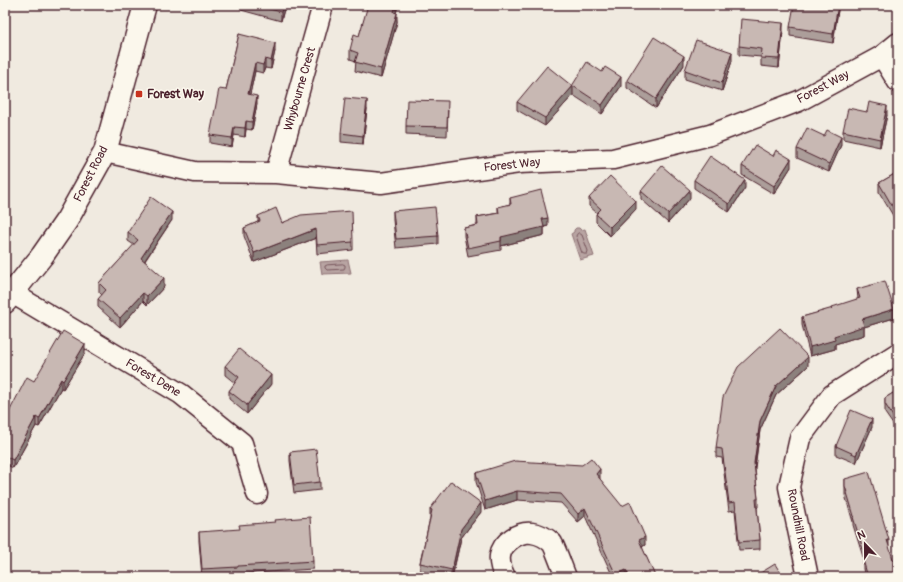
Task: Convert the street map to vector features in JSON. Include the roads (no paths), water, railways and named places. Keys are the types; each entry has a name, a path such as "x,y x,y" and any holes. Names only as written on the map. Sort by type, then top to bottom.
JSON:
{"street":[{"name":"Forest Road","path":"9,297 42,256 67,220 105,152 145,5"},
{"name":"Whybourne Crest","path":"276,173 324,5"},
{"name":"Forest Way","path":"105,152 195,172 276,173 381,183 519,163 613,159 710,135 799,101 882,56 898,44"},
{"path":"882,56 898,82"},
{"name":"Forest Dene","path":"9,297 181,394 242,443 258,494"},
{"name":"Roundhill Road","path":"808,577 789,487 800,438 832,395 898,353"},
{"path":"505,577 502,570 500,557 503,547 511,539 521,534 532,533 542,536 552,544 566,577"}],"water":[{"path":"576,228 581,230 585,229 594,256 580,260 571,234"},
{"path":"348,260 351,273 322,274 320,262"}],"place":[{"name":"Forest Way","path":"139,94"}]}
